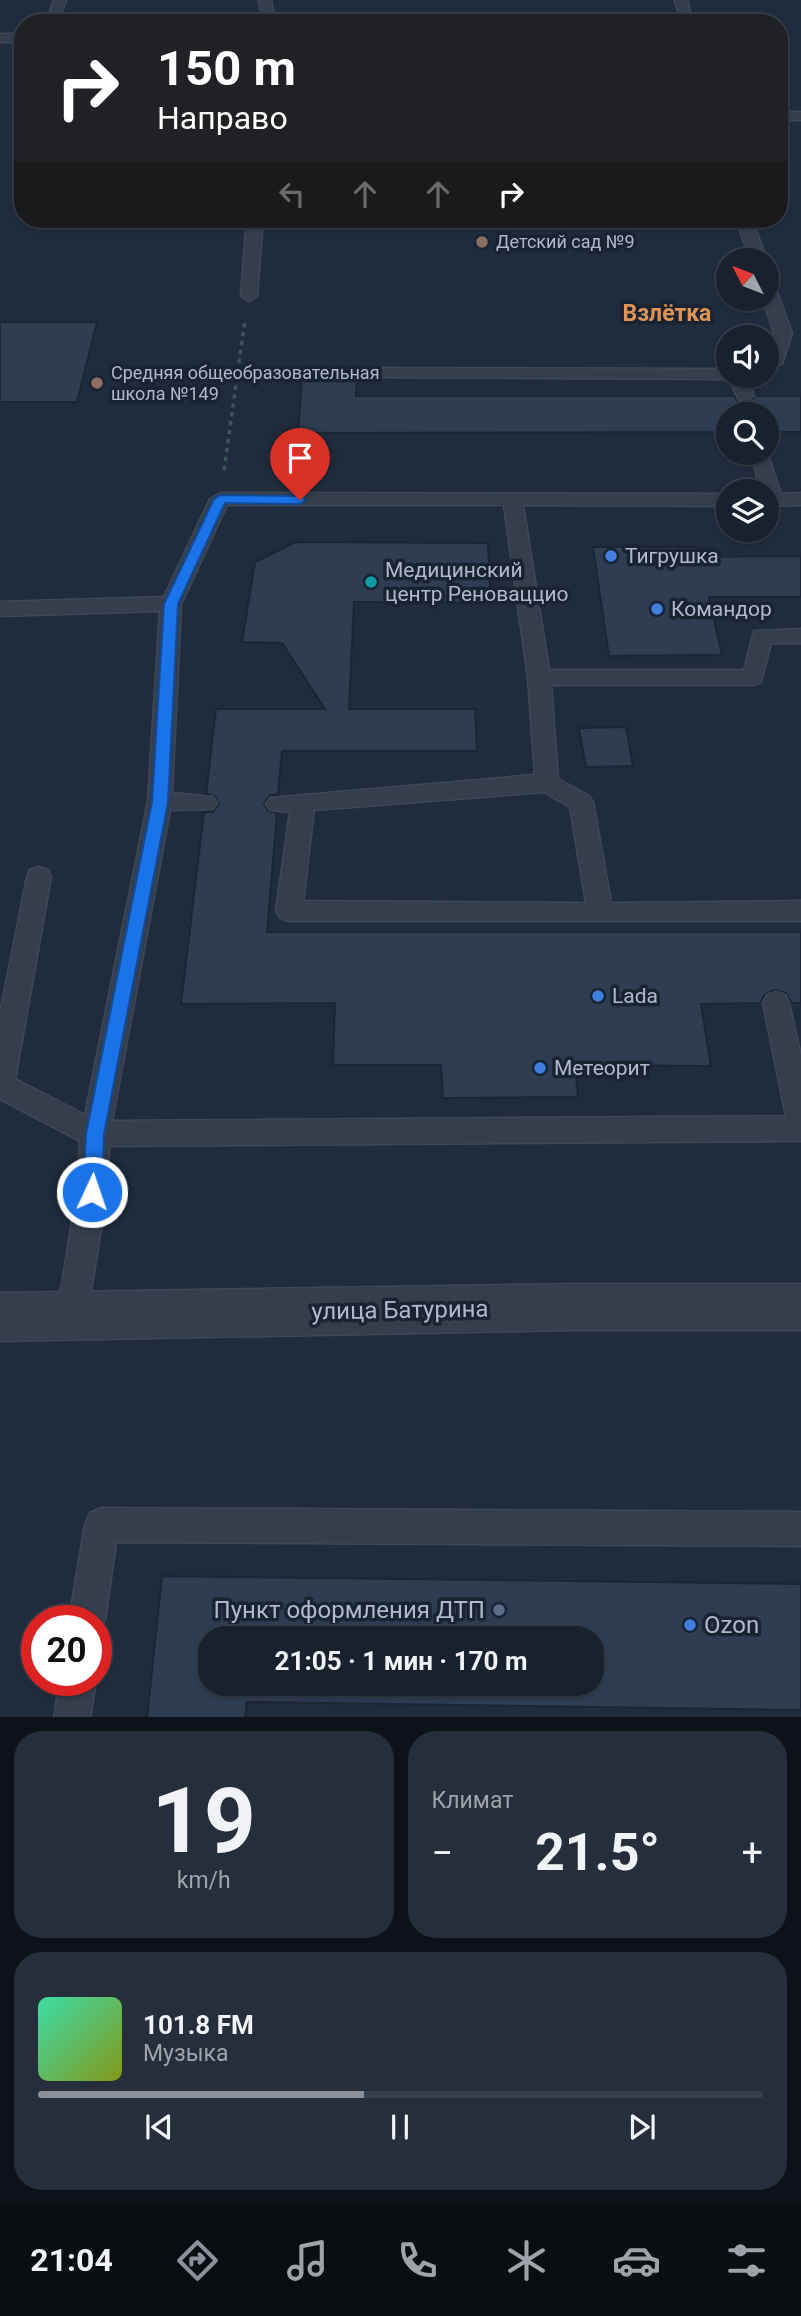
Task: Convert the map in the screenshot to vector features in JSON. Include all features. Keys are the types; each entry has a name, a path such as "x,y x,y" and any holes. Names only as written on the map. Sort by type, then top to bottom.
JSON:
{"street":[{"name":"улица Батурина","path":"0,1317 575,1307 801,1307"}],"lane":[{"path":"248,296 254,228"},
{"path":"747,228 754,248"},
{"path":"776,312 783,333 779,345"},
{"path":"372,373 716,374"},
{"path":"742,388 745,396"},
{"path":"72,1315 92,1192 95,1134 160,802 171,604 220,499 513,502 716,500"},
{"path":"779,500 801,499"},
{"path":"513,502 539,678 547,783"},
{"path":"0,609 171,604"},
{"path":"539,678 754,677 762,636 801,636"},
{"path":"278,803 547,783 581,802 600,913"},
{"path":"160,802 205,803"},
{"path":"303,803 289,911 600,913 761,922 801,911"},
{"path":"39,877 0,1086 95,1134 801,1128"},
{"path":"776,1003 801,1119"},
{"path":"89,1605 102,1525 801,1529"},
{"path":"72,1717 75,1696"}],"path":[{"path":"220,499 248,296"}],"building":[{"path":"0,322 97,322 77,402 0,402"},
{"path":"302,379 357,379 356,396 734,396 738,402 716,402 716,432 298,433"},
{"path":"756,396 801,396 801,432 779,432 779,402 748,402"},
{"path":"296,542 488,543 491,603 354,602 349,709 475,709 477,751 282,751 278,795 270,795 264,803 268,811 277,813 267,932 801,932 801,1003 792,1003 786,993 775,990 765,994 760,1003 701,1004 711,1066 575,1065 578,1097 443,1098 441,1065 333,1065 335,1003 181,1004 204,812 213,812 219,804 215,796 206,794 216,709 325,709 282,643 242,642 255,562"},
{"name":"Командор","path":"593,547 698,547 700,557 801,556 801,597 709,597 722,655 609,656"},
{"path":"626,727 633,766 586,767 579,728"},
{"path":"162,1576 801,1584 801,1710 247,1702 245,1717 147,1717"}],"place":[{"name":"Детский сад №9","path":"482,242"},
{"name":"Средняя общеобразовательная школа №149","path":"97,383"},
{"name":"Тигрушка","path":"611,556"},
{"name":"Медицинский центр Реноваццио","path":"371,582"},
{"name":"Командор","path":"657,609"},
{"name":"Lada","path":"598,996"},
{"name":"Метеорит","path":"540,1068"},
{"name":"Пункт оформления ДТП","path":"499,1610"},
{"name":"Ozon","path":"690,1625"}],"district":[{"name":"Взлётка","path":"667,313"}],"route":[{"path":"92,1192 95,1134 160,802 171,604 220,499 300,500"}]}
